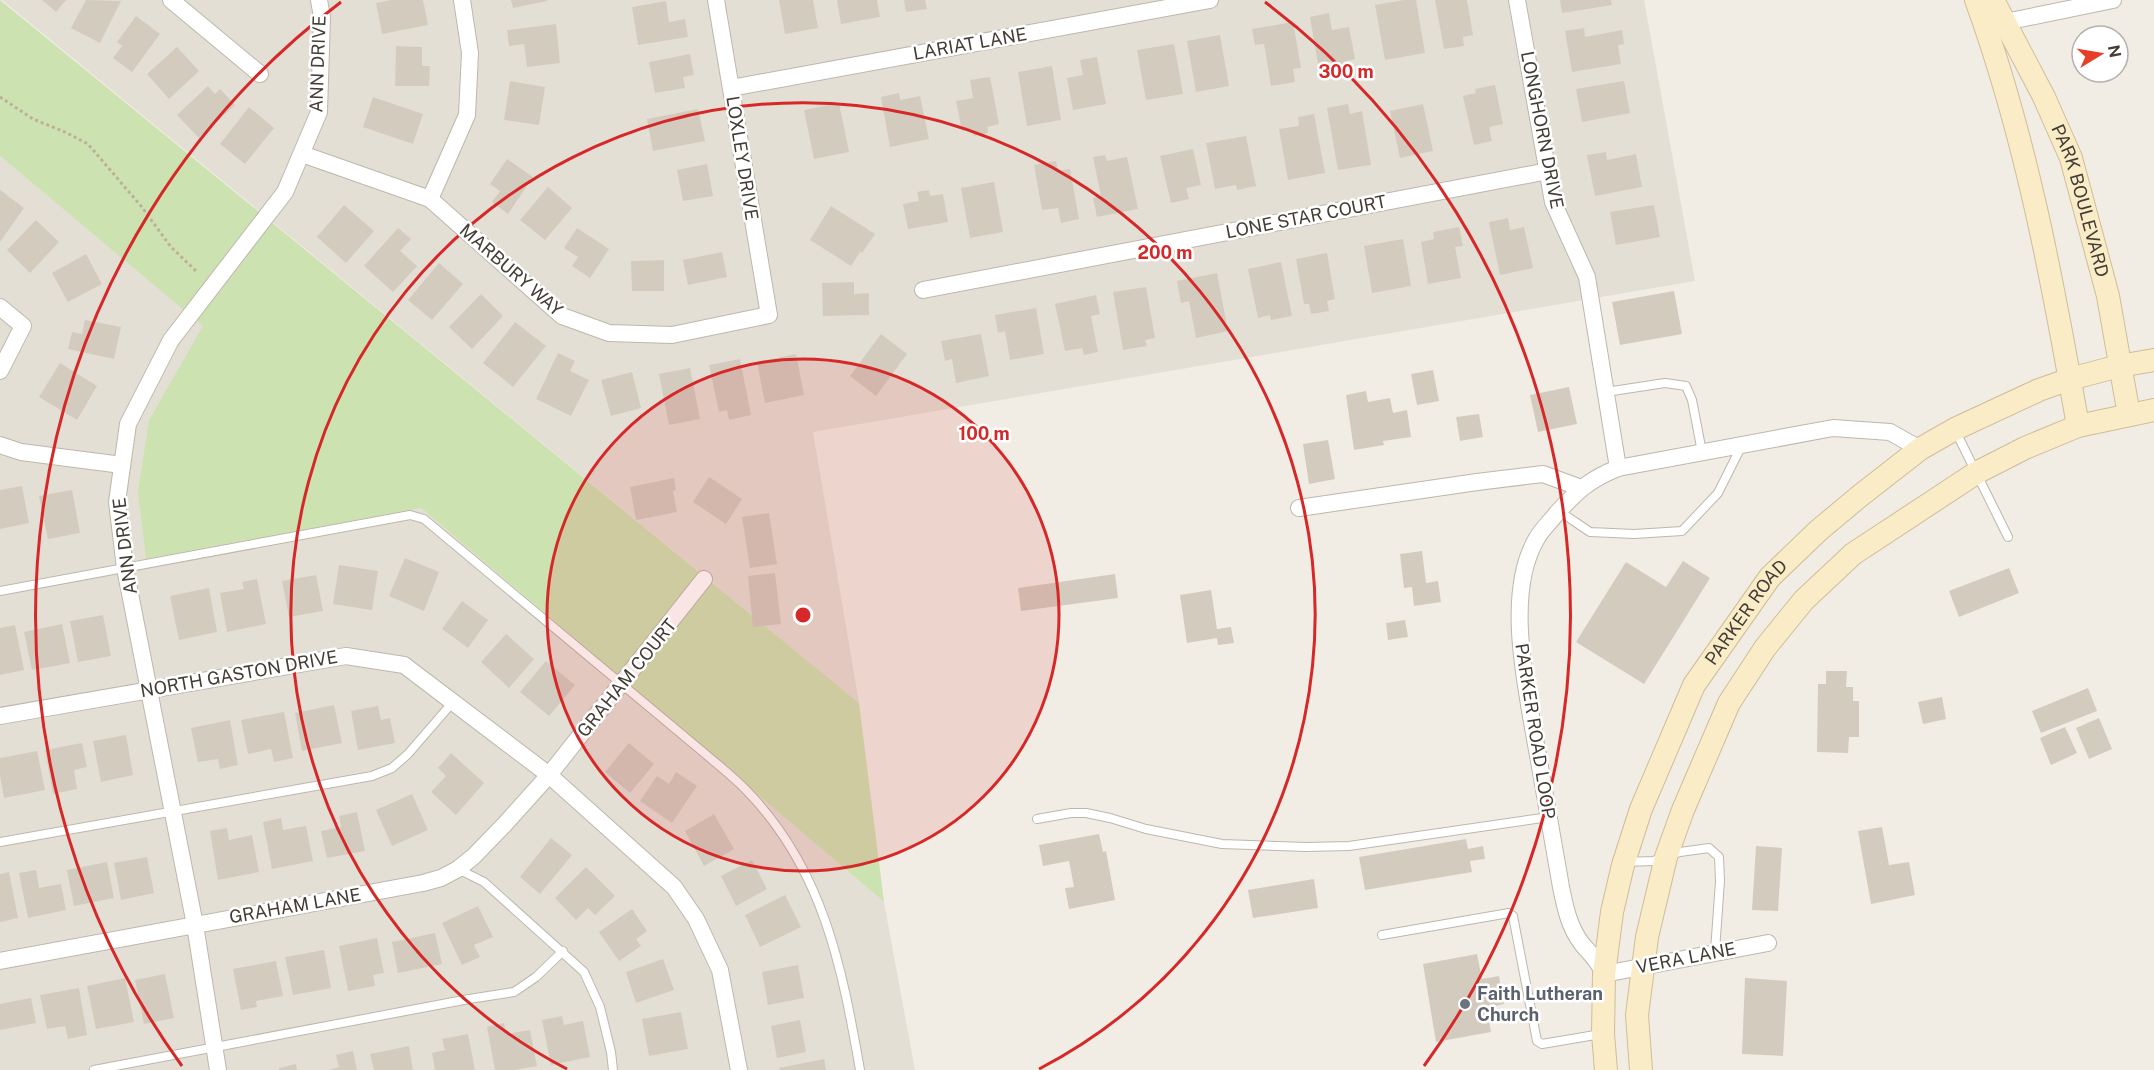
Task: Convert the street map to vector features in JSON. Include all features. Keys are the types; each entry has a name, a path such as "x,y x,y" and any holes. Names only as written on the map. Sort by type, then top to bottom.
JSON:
{"main road":[{"path":"1976,0 1991,41 2018,135 2046,258 2078,426"},
{"name":"PARK BOULEVARD","path":"1993,0 2044,97 2071,158 2108,296 2129,415"},
{"name":"PARKER ROAD","path":"1606,1070 1603,1034 1604,974 1612,912 1624,862 1641,809 1694,685 1770,577 1819,530 1861,495 1920,449 1955,429 2039,390 2070,379 2119,366 2154,360"},
{"name":"PARKER ROAD","path":"1641,1070 1637,1015 1647,937 1666,857 1683,810 1729,703 1765,648 1804,600 1853,554 1976,473 2025,448 2078,426 2154,410"}],"street":[{"path":"171,0 260,74"},
{"name":"ANN DRIVE","path":"218,1070 195,924 125,568 117,502 128,424 171,340 285,192 319,112 322,17 319,0"},
{"path":"430,199 467,115 470,52 462,0"},
{"name":"LOXLEY DRIVE","path":"716,0 769,315"},
{"name":"LARIAT LANE","path":"731,88 1210,0"},
{"name":"LONGHORN DRIVE","path":"1517,0 1553,201 1587,277 1618,468"},
{"path":"2005,22 2083,3 2113,0"},
{"name":"MARBURY WAY","path":"302,154 430,199 562,316 609,333 672,335 769,315"},
{"name":"LONE STAR COURT","path":"923,290 1548,171"},
{"path":"0,307 23,326 0,371"},
{"name":"PARKER ROAD LOOP","path":"1604,974 1597,960 1573,930 1567,915 1523,666 1520,623 1524,574 1530,551 1538,536 1581,488 1596,477 1618,468 1833,428 1890,432 1920,449"},
{"path":"0,445 21,452 122,465"},
{"path":"1299,508 1544,474 1581,488"},
{"name":"GRAHAM COURT","path":"549,776 704,579"},
{"name":"NORTH GASTON DRIVE","path":"0,716 346,656 405,665 549,776 674,887 696,919 720,970 740,1070"},
{"name":"GRAHAM LANE","path":"0,961 441,878 458,869 474,856 549,776"},
{"name":"VERA LANE","path":"1604,974 1715,951 1768,943"}],"lane":[{"path":"1606,393 1665,383 1686,386 1692,400 1702,452"},
{"path":"1955,429 2008,537"},
{"path":"1559,511 1590,532 1634,534 1682,531 1718,493 1742,445"},
{"path":"0,591 410,515 424,519 748,792 795,853 813,887 833,943 860,1070"},
{"path":"0,842 372,776 392,768 408,754 453,702"},
{"path":"1037,819 1071,813 1086,813 1146,829 1222,844 1328,848 1549,817"},
{"path":"1624,862 1653,861 1680,852 1709,848 1719,857 1720,881 1715,951"},
{"path":"458,869 484,882 584,972 600,1007 613,1070"},
{"path":"1382,935 1509,913 1513,916 1537,1041 1542,1044 1603,1034"},
{"path":"94,1070 514,992 536,977 563,951"}],"path":[{"path":"0,97 33,119 88,144 141,206 171,247 198,273"}],"shaded area":[{"path":"2,0 1644,0 1695,281 813,432 859,703"},
{"path":"0,156 204,326 149,420 146,559 421,508 884,902 915,1070 0,1070"}],"green space":[{"path":"0,0 859,703 884,902 421,508 146,559 138,492 149,420 203,326 0,156"}],"building":[{"path":"42,0 66,0 56,12"},
{"path":"86,0 121,1 100,43 71,28"},
{"path":"391,0 423,0 428,25 382,34 376,3"},
{"path":"511,0 547,0 547,1 513,8"},
{"path":"779,0 813,0 818,28 785,34"},
{"path":"837,0 877,0 880,17 841,24"},
{"path":"904,0 925,0 927,9 906,12"},
{"path":"1416,0 1425,53 1385,60 1375,5"},
{"path":"1435,0 1467,0 1473,35 1463,37 1464,46 1444,49"},
{"path":"1560,0 1611,0 1612,5 1562,13"},
{"path":"666,1 669,22 685,19 688,37 638,45 632,7"},
{"path":"1329,13 1332,30 1349,27 1355,59 1347,61 1349,70 1333,73 1331,62 1318,64 1310,17"},
{"path":"136,16 160,34 132,72 113,58 122,46 117,42"},
{"path":"1293,22 1301,68 1293,69 1295,82 1271,86 1264,44 1255,45 1252,29"},
{"path":"556,24 560,63 527,67 524,44 509,46 507,30"},
{"path":"1584,28 1585,37 1622,30 1624,44 1618,45 1621,64 1572,72 1565,31"},
{"path":"1220,35 1229,86 1196,92 1187,41"},
{"path":"1174,44 1183,94 1146,100 1137,50"},
{"path":"396,46 422,47 422,66 430,66 429,86 395,86"},
{"path":"177,47 199,71 169,99 147,74"},
{"path":"690,54 694,75 683,77 685,88 655,93 649,62"},
{"path":"1097,57 1106,104 1073,110 1067,78 1083,75 1080,60"},
{"path":"1052,66 1061,120 1027,126 1018,72"},
{"path":"990,77 999,124 987,127 988,133 974,136 972,129 962,131 956,101 973,98 970,80"},
{"path":"510,81 545,87 539,125 504,120"},
{"path":"1624,81 1630,113 1582,122 1576,89"},
{"path":"1495,85 1503,124 1489,127 1492,141 1474,145 1463,96 1476,93 1475,89"},
{"path":"208,86 215,94 220,89 235,105 199,138 177,115"},
{"path":"899,93 900,100 920,96 929,139 890,147 881,97"},
{"path":"373,97 423,114 413,144 363,127"},
{"path":"839,103 849,152 814,159 804,110"},
{"path":"1348,104 1350,114 1362,111 1371,165 1338,170 1327,108"},
{"path":"1423,104 1433,151 1400,158 1390,111"},
{"path":"249,107 274,128 245,164 220,144"},
{"path":"698,109 705,141 653,151 647,119"},
{"path":"1314,114 1325,173 1288,180 1279,129 1299,126 1298,117"},
{"path":"1246,136 1256,186 1237,190 1236,185 1215,189 1206,143"},
{"path":"1193,149 1201,185 1186,188 1189,199 1171,203 1160,156"},
{"path":"1606,152 1607,160 1636,154 1642,187 1595,196 1587,155"},
{"path":"1105,155 1107,161 1127,157 1138,209 1097,217 1093,198 1101,196 1093,157"},
{"path":"507,159 533,177 508,214 492,202 500,191 490,184"},
{"path":"1056,161 1058,171 1070,169 1079,219 1061,223 1058,208 1042,210 1034,165"},
{"path":"707,164 713,196 683,201 677,170"},
{"path":"994,182 1003,232 970,238 961,188"},
{"path":"548,187 572,208 545,240 520,220"},
{"path":"0,190 24,208 0,242"},
{"path":"929,190 930,196 943,194 948,222 908,229 903,204 919,201 917,192"},
{"path":"344,205 374,231 346,263 317,237"},
{"path":"1654,205 1660,237 1616,245 1610,212"},
{"path":"831,206 875,234 851,266 810,240"},
{"path":"1508,218 1510,230 1524,227 1533,268 1500,275 1489,222"},
{"path":"36,220 59,242 30,273 7,250"},
{"path":"1459,227 1463,246 1455,247 1461,278 1428,284 1421,242 1434,239 1433,232"},
{"path":"398,228 411,239 400,251 417,266 393,292 364,266"},
{"path":"577,228 609,249 590,278 572,266 578,257 564,248"},
{"path":"1403,239 1411,286 1372,293 1364,246"},
{"path":"722,252 727,277 688,285 683,260"},
{"path":"1327,253 1335,299 1327,301 1329,311 1311,314 1309,304 1304,304 1296,259"},
{"path":"86,254 102,284 68,302 52,273"},
{"path":"664,260 664,291 632,291 631,261"},
{"path":"1281,262 1292,316 1271,320 1270,315 1258,318 1248,269"},
{"path":"439,263 463,284 432,320 408,300"},
{"path":"1217,273 1228,331 1196,338 1189,301 1181,303 1177,281"},
{"path":"854,282 854,294 869,293 869,315 823,316 822,283"},
{"path":"1146,287 1155,338 1145,340 1147,346 1123,350 1113,292"},
{"path":"1674,291 1682,334 1620,345 1612,302"},
{"path":"481,294 503,316 472,349 449,327"},
{"path":"1096,295 1100,314 1091,316 1098,352 1084,355 1082,348 1065,351 1055,304"},
{"path":"1036,308 1044,354 1010,360 1005,331 998,333 995,315"},
{"path":"85,320 121,327 114,359 68,349 72,332 82,334"},
{"path":"515,322 546,346 513,387 483,363"},
{"path":"881,334 907,354 876,396 850,376"},
{"path":"981,334 989,376 956,383 952,359 945,361 941,341"},
{"path":"558,353 575,361 570,371 589,380 571,416 536,399"},
{"path":"796,354 804,395 765,403 757,362"},
{"path":"740,359 751,415 729,420 727,410 719,412 709,365"},
{"path":"60,363 97,386 77,420 39,397"},
{"path":"690,368 700,419 669,425 659,374"},
{"path":"1433,370 1439,401 1417,405 1411,374"},
{"path":"632,372 641,408 611,416 601,380"},
{"path":"1569,387 1577,424 1538,432 1530,395"},
{"path":"1366,391 1368,402 1390,398 1393,413 1407,410 1411,437 1383,441 1384,445 1354,450 1346,395"},
{"path":"1479,414 1483,437 1460,441 1456,417"},
{"path":"1328,440 1335,479 1309,484 1303,444"},
{"path":"709,477 742,499 726,524 693,502"},
{"path":"674,478 676,490 673,491 677,512 636,520 630,487"},
{"path":"22,486 29,523 0,529 0,490"},
{"path":"72,490 80,533 48,539 39,496"},
{"path":"769,513 777,564 750,568 742,517"},
{"path":"1422,551 1426,583 1438,581 1441,602 1414,606 1412,587 1404,588 1400,554"},
{"path":"405,558 439,572 424,611 389,596"},
{"path":"1683,561 1710,578 1644,684 1576,642 1626,562 1666,587"},
{"path":"339,565 378,571 372,610 333,604"},
{"path":"2009,568 2019,593 1959,617 1949,591"},
{"path":"775,573 781,624 753,627 748,576"},
{"path":"1115,574 1118,598 1021,611 1018,588"},
{"path":"316,575 323,611 289,617 282,581"},
{"path":"257,579 266,624 227,632 220,593 244,589 242,582"},
{"path":"209,588 217,632 179,640 170,596"},
{"path":"1211,590 1217,629 1231,627 1234,643 1218,645 1217,638 1187,643 1180,595"},
{"path":"462,601 488,620 468,648 442,629"},
{"path":"103,615 111,656 78,662 70,621"},
{"path":"1405,620 1408,637 1388,640 1386,623"},
{"path":"62,624 70,663 32,670 24,632"},
{"path":"15,625 24,670 0,675 0,628"},
{"path":"506,634 534,659 509,688 481,662"},
{"path":"546,661 575,685 549,716 520,692"},
{"path":"1826,671 1847,671 1846,687 1853,687 1853,701 1859,701 1859,737 1849,737 1848,753 1817,752 1818,684 1826,684"},
{"path":"2088,688 2097,711 2041,733 2032,711"},
{"path":"1942,697 1946,719 1923,724 1918,702"},
{"path":"334,705 342,743 302,751 295,713"},
{"path":"378,706 381,720 390,718 395,743 358,750 351,711"},
{"path":"284,712 293,758 274,762 271,749 248,754 241,720"},
{"path":"2099,718 2112,749 2089,759 2076,728"},
{"path":"230,720 238,765 220,769 218,759 198,762 191,728"},
{"path":"2065,727 2077,753 2051,765 2040,738"},
{"path":"126,735 133,775 101,782 93,741"},
{"path":"82,743 87,767 74,770 77,789 53,794 45,750"},
{"path":"629,743 654,764 630,793 605,772"},
{"path":"37,751 45,790 4,798 0,758"},
{"path":"451,753 484,783 456,815 431,792 446,776 438,768"},
{"path":"676,772 697,786 672,823 640,801 657,776 669,784"},
{"path":"412,794 428,830 392,846 376,810"},
{"path":"357,812 365,851 327,858 321,831 341,827 339,816"},
{"path":"714,814 734,849 704,866 685,831"},
{"path":"281,818 283,830 306,826 313,861 272,869 263,822"},
{"path":"1882,827 1889,865 1909,862 1915,895 1871,904 1858,831"},
{"path":"227,828 229,840 252,835 259,872 218,880 210,831"},
{"path":"1099,834 1103,852 1106,851 1115,900 1069,909 1065,888 1074,887 1069,861 1043,866 1039,845"},
{"path":"551,838 572,855 540,894 520,877"},
{"path":"1466,839 1468,849 1483,846 1485,859 1470,861 1472,872 1365,890 1359,857"},
{"path":"1756,846 1782,848 1778,911 1752,910"},
{"path":"147,857 154,893 121,900 114,863"},
{"path":"752,860 767,889 736,906 721,876"},
{"path":"107,862 114,898 74,906 67,870"},
{"path":"586,867 615,896 595,915 588,908 576,920 555,898"},
{"path":"36,870 39,888 61,884 66,910 28,918 19,873"},
{"path":"9,872 18,918 0,922 0,874"},
{"path":"1314,879 1318,908 1253,918 1248,890"},
{"path":"785,895 801,927 760,947 745,915"},
{"path":"478,906 493,937 474,945 480,957 462,965 442,923"},
{"path":"632,909 647,931 636,939 641,946 619,961 599,932"},
{"path":"435,933 442,964 398,973 392,942"},
{"path":"377,938 384,973 373,975 375,986 348,991 339,946"},
{"path":"324,950 331,988 293,995 285,957"},
{"path":"1477,954 1482,979 1499,976 1504,1004 1487,1008 1491,1032 1436,1042 1423,964"},
{"path":"663,959 674,990 636,1003 626,972"},
{"path":"276,961 283,996 256,1001 257,1007 241,1010 233,969"},
{"path":"798,965 804,998 768,1005 762,972"},
{"path":"165,974 174,1018 144,1024 135,980"},
{"path":"125,978 134,1022 96,1029 87,986"},
{"path":"1745,978 1787,981 1783,1056 1742,1054"},
{"path":"79,988 87,1035 68,1039 65,1026 47,1029 40,995"},
{"path":"31,998 36,1023 0,1030 0,1004"},
{"path":"681,1012 688,1049 649,1056 642,1019"},
{"path":"562,1016 564,1025 583,1021 590,1057 551,1065 542,1020"},
{"path":"800,1020 806,1052 777,1058 771,1026"},
{"path":"504,1023 506,1034 530,1030 537,1066 515,1070 495,1070 487,1027"},
{"path":"468,1034 475,1070 435,1070 432,1053 445,1050 442,1039"},
{"path":"409,1046 413,1070 374,1070 370,1054"},
{"path":"353,1051 357,1070 329,1070 339,1067 336,1055"},
{"path":"824,1059 826,1070 780,1070 779,1068"},
{"path":"296,1064 297,1070 279,1070 279,1068"}],"place":[{"name":"Faith Lutheran Church","path":"1465,1004"}]}
